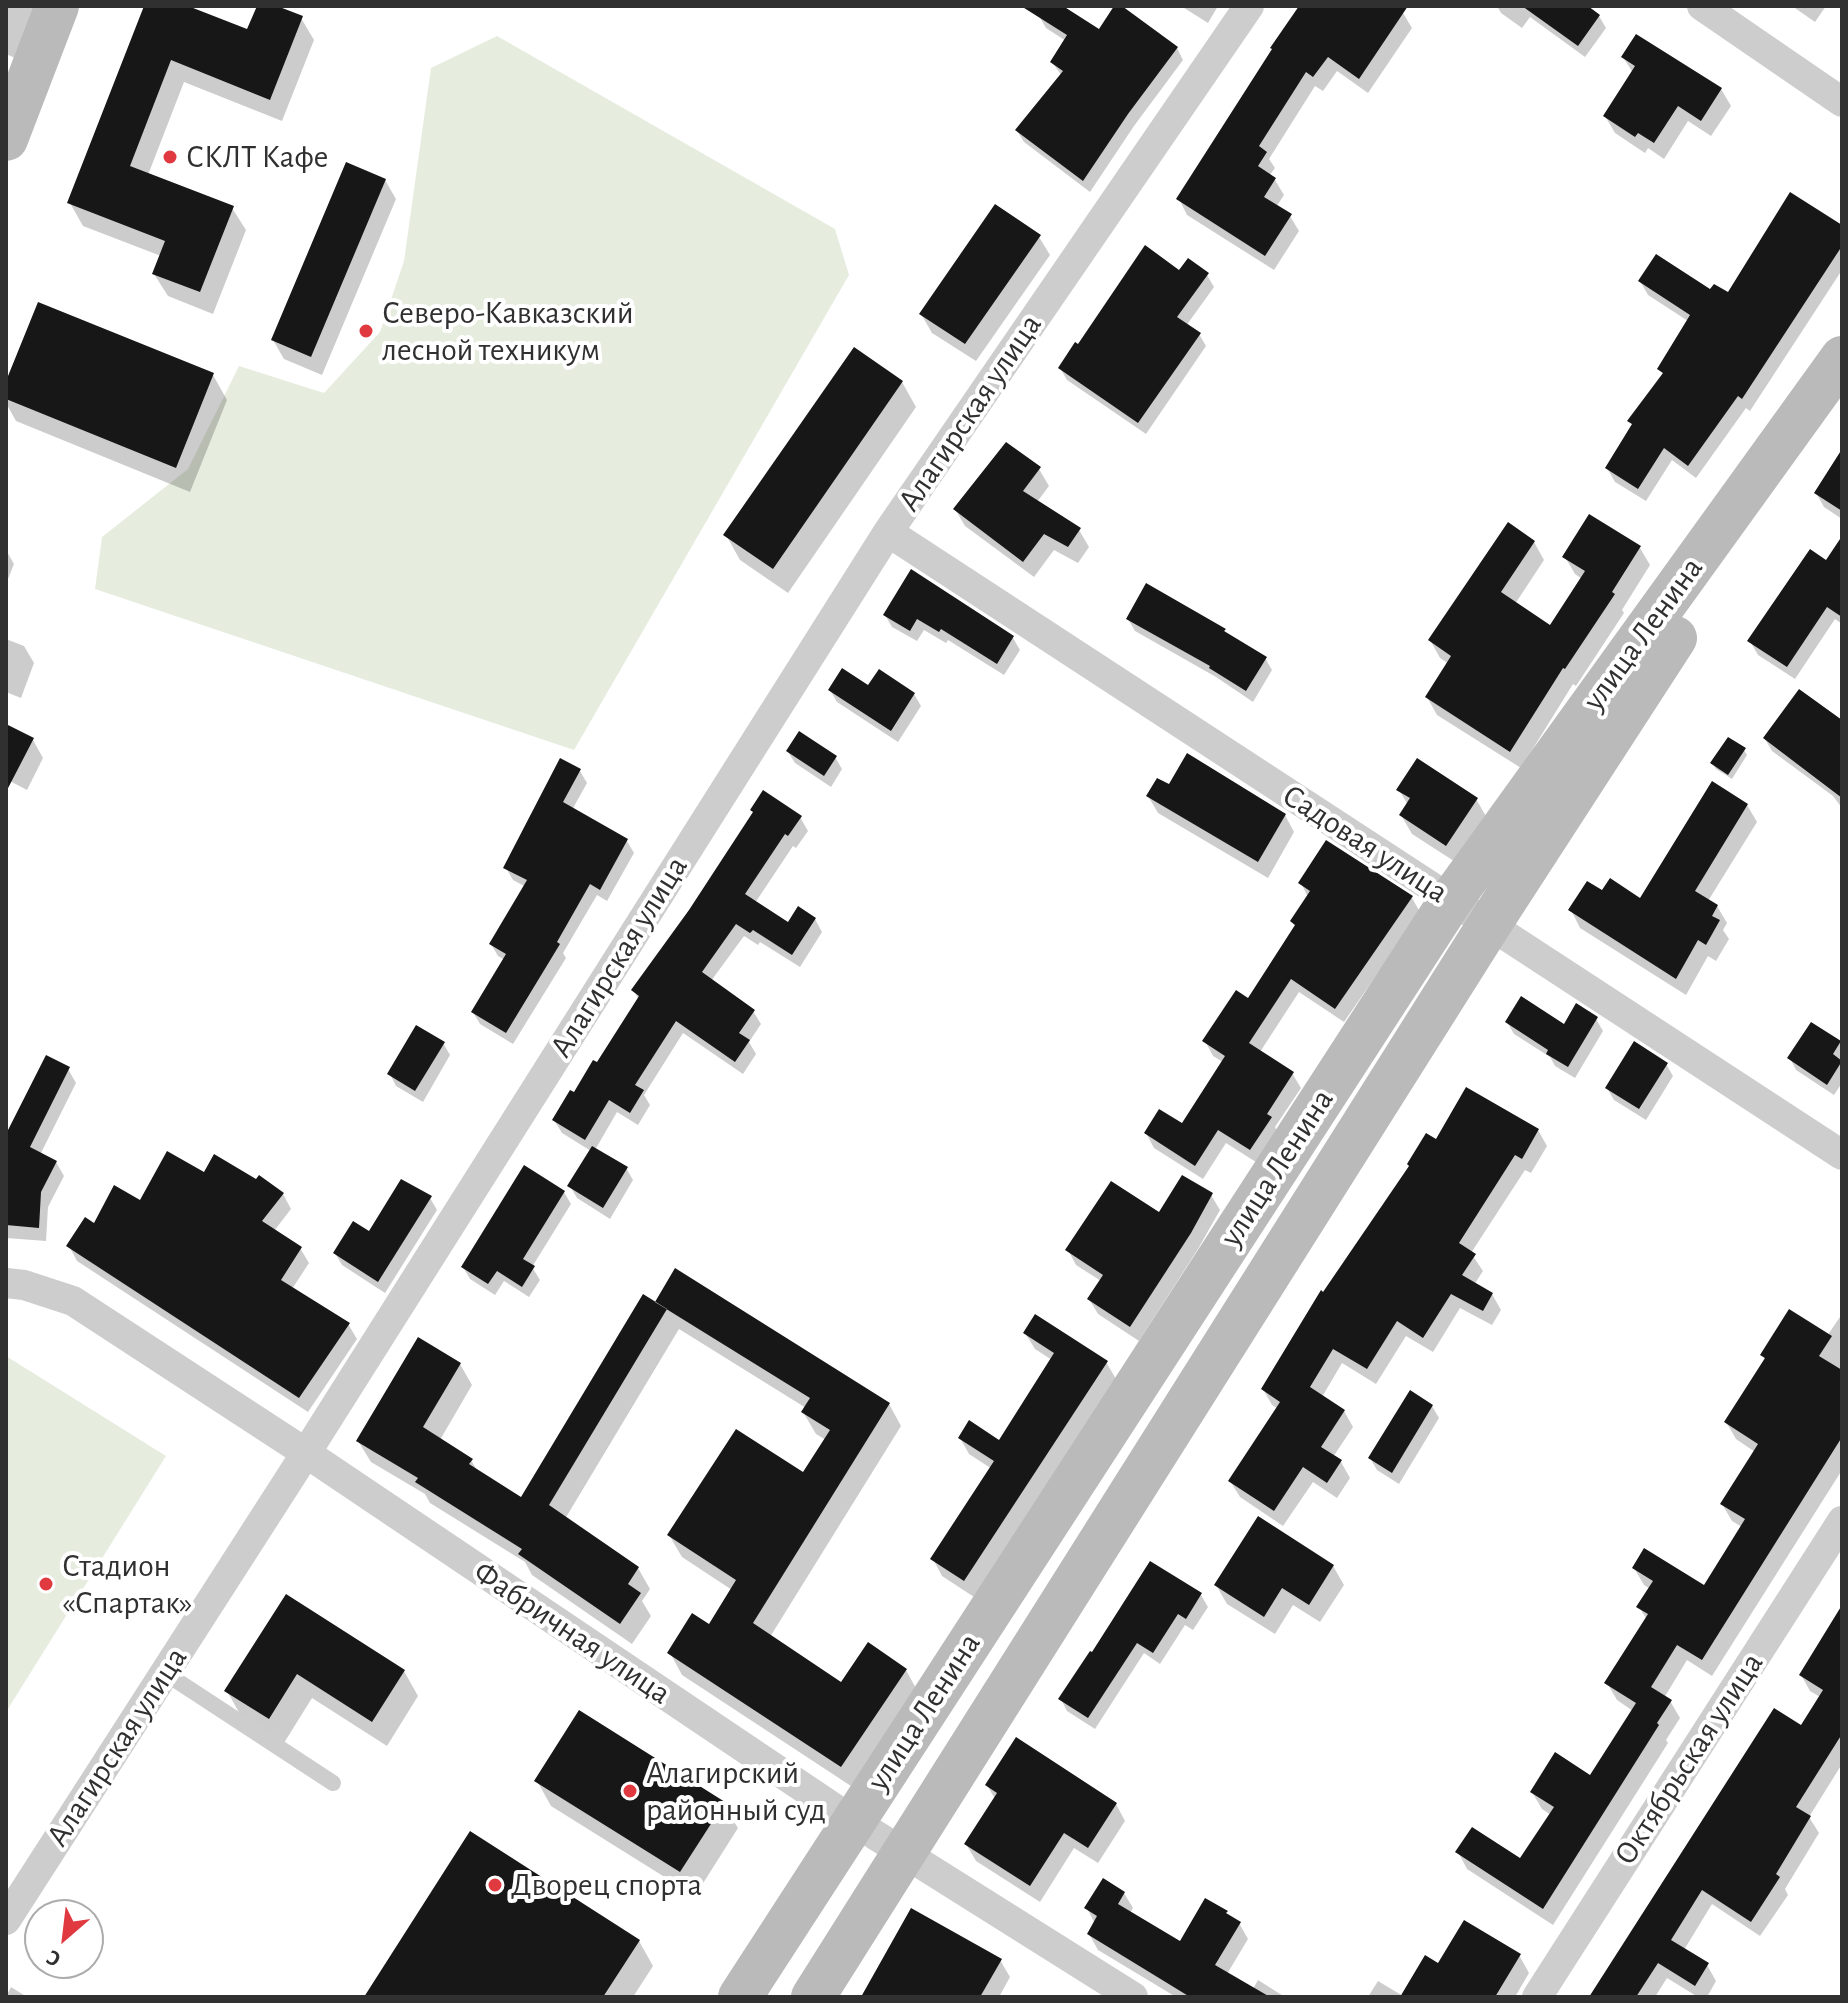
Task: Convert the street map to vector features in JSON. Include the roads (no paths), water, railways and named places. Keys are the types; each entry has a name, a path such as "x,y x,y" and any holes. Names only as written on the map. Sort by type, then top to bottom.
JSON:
{"street":[{"path":"6,139 57,6"},
{"name":"Алагирская улица","path":"6,1920 306,1453 888,532 1249,6"},
{"path":"1702,6 1842,102"},
{"name":"улица Ленина","path":"740,1997 1451,900 1842,358"},
{"name":"улица Ленина","path":"813,1997 1489,925 1842,378"},
{"name":"Садовая улица","path":"888,532 1842,1155"},
{"name":"Фабричная улица","path":"6,1283 24,1285 73,1301 306,1453 904,1855 1133,1997"},
{"name":"Октябрьская улица","path":"1537,1997 1842,1521"}],"lane":[{"path":"165,1673 333,1783"}],"place":[{"name":"СКЛТ Кафе","path":"170,157"},
{"name":"Северо-Кавказский лесной техникум","path":"366,331"},
{"name":"Стадион «Спартак»","path":"46,1584"},
{"name":"Алагирский районный суд","path":"630,1791"},
{"name":"Дворец спорта","path":"495,1885"}]}
